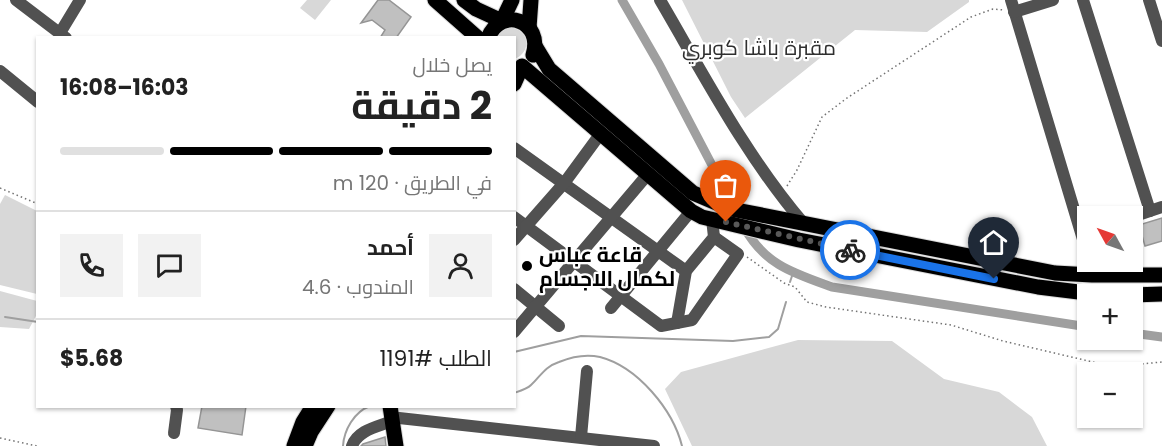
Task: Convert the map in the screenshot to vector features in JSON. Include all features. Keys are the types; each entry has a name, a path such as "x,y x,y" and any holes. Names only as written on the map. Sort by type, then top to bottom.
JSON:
{"main road":[{"path":"435,0 476,36"},
{"path":"464,0 476,9 502,21 517,20 529,28 549,69 700,196 741,219 1038,287 1077,292"},
{"path":"489,36 495,26 502,21 512,0"},
{"path":"529,28 531,0"},
{"path":"536,46 533,54 518,67 601,133 691,211 712,219 804,224 1055,273 1077,270"},
{"path":"691,211 700,196"},
{"path":"1131,272 1162,275"},
{"path":"1143,295 1162,294"},
{"path":"294,446 303,422 313,408"},
{"path":"305,446 327,408"},
{"path":"395,414 396,446"},
{"path":"395,414 403,446"}],"street":[{"path":"16,0 63,35 80,0"},
{"path":"660,0 747,149 781,197 804,224"},
{"path":"1053,0 1013,6 1077,208"},
{"path":"1083,0 1156,209"},
{"path":"1149,0 1162,41"},
{"path":"0,71 36,100"},
{"path":"516,238 565,183 601,133"},
{"path":"516,149 686,271"},
{"path":"516,330 648,174"},
{"path":"611,308 691,211"},
{"path":"516,218 661,326 692,320 738,254 714,237"},
{"path":"677,323 686,271 714,237 712,219"},
{"path":"516,291 559,326"},
{"path":"581,437 587,371"},
{"path":"174,433 176,408"},
{"path":"352,446 354,439 362,433 395,414 581,437 594,442 654,446"}],"path":[{"path":"781,197 797,170 822,117 970,17 993,9 1013,6"},
{"path":"0,188 36,203"},
{"path":"738,254 744,255 784,283 795,287 807,302 826,308 951,325 1003,341 1097,363 1120,366 1162,362"},
{"path":"0,438 37,446"}],"green space":[{"path":"307,0 331,0 315,20 300,8"},
{"name":"مقبرة باشا كوبري","path":"682,0 969,0 969,2 927,32 855,30 745,118 731,97"},
{"path":"508,27 515,28 524,35 526,46 521,55 516,58 516,36 496,36"},
{"path":"5,195 36,210 36,294 0,285 0,204"},
{"path":"0,291 36,301 36,316 29,329 0,327"},
{"path":"798,340 892,341 944,379 999,392 1032,417 1047,446 692,446 665,389 681,372"}],"building":[{"path":"378,0 389,0 411,17 397,36 381,36 385,30 372,20 361,23"},
{"path":"1162,218 1162,241 1145,246 1143,224"},
{"path":"202,408 246,408 242,435 198,428"},
{"path":"385,437 386,446 361,446 363,444"}],"waterway":[{"path":"622,0 659,64 735,209"},
{"path":"744,227 761,250 781,266 832,287 1077,325"},
{"path":"790,282 793,273"},
{"path":"516,352 581,336 733,341 769,337 778,329 786,302"},
{"path":"5,317 36,322"},
{"path":"1143,334 1162,337"},
{"path":"516,392 529,386 554,364 579,356 600,357 628,370 652,392 671,418 682,446"},
{"path":"343,446 345,434 351,422 366,408"}],"way so far":[{"path":"726,222 850,250"}],"place":[{"name":"قاعة عباس لكمال الاجسام","path":"527,266"}],"route":[{"path":"850,250 994,279"}]}
